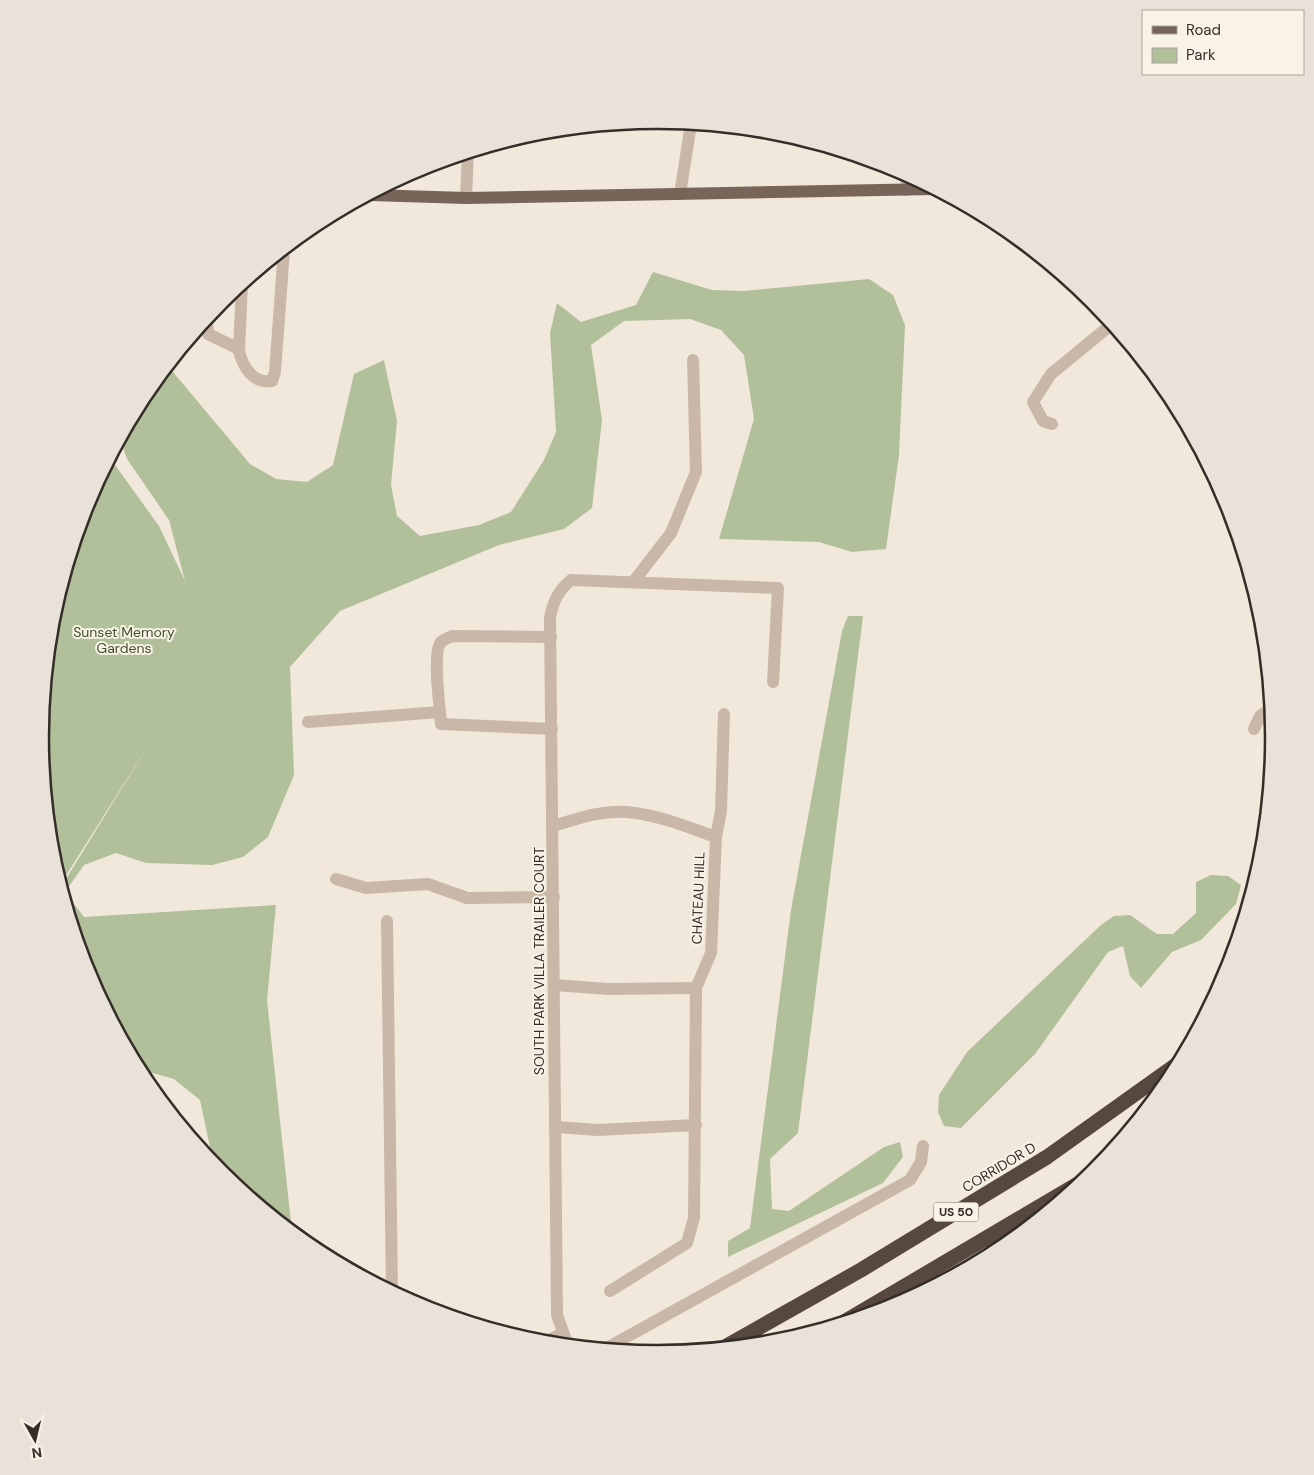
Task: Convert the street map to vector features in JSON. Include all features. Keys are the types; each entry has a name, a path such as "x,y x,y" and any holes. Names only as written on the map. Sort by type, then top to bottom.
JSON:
{"highway":[{"name":"CORRIDOR D","path":"735,1341 861,1270 1047,1157 1164,1073"},
{"name":"US 50","path":"870,1306 1055,1198"}],"main road":[{"path":"382,195 466,198 922,190"}],"street":[{"path":"680,194 690,131"},
{"path":"466,198 468,160"},
{"path":"906,190 907,183"},
{"path":"242,293 239,349 244,368 254,377 268,382 274,380 283,258"},
{"path":"1052,424 1043,421 1034,402 1051,374 1107,328"},
{"path":"203,333 239,349"},
{"path":"634,581 671,533 696,472 693,360"},
{"name":"SOUTH PARK VILLA TRAILER COURT","path":"565,1339 557,1315 550,617 554,599 561,588 572,580 634,581"},
{"path":"634,581 778,588 773,682"},
{"path":"550,637 452,636 442,640 438,647 436,672 441,724 552,729"},
{"path":"308,722 440,712"},
{"path":"1254,729 1260,716 1264,713"},
{"name":"CHATEAU HILL","path":"610,1291 687,1243 694,1218 696,988 711,953 716,837 721,811 724,714"},
{"name":"CHATEAU HILL","path":"553,826 596,814 626,812 657,818 716,837"},
{"path":"336,879 366,888 428,884 467,898 554,897"},
{"path":"387,921 392,1285"},
{"path":"554,985 608,989 696,988"},
{"path":"556,1127 598,1130 696,1125"},
{"path":"615,1344 910,1180 921,1162 923,1146"},
{"path":"555,1337 563,1333"}],"green space":[{"name":"Sunset Memory Gardens","path":"653,272 712,290 744,291 869,279 893,295 905,325 899,455 886,549 852,552 819,542 719,539 754,419 744,355 721,330 690,319 624,321 591,345 602,420 592,508 564,529 499,545 340,611 290,667 294,775 268,837 243,857 212,865 146,863 116,853 84,865 67,888 65,880 149,744 65,877 54,817 49,737 50,698 60,619 69,580 81,542 114,463 159,526 185,581 169,520 127,459 123,447 172,370 250,464 276,479 307,482 333,465 354,374 384,360 397,421 391,485 397,516 420,536 479,525 511,512 544,460 556,432 550,333 557,303 581,322 636,305"},
{"path":"848,616 863,616 798,1133 770,1159 772,1209 789,1211 884,1147 900,1142 903,1157 883,1183 728,1257 728,1241 750,1228 791,910 842,631"},
{"path":"1211,875 1228,876 1241,885 1236,904 1201,940 1172,952 1141,988 1130,976 1123,946 1108,952 1035,1054 961,1128 944,1126 938,1112 939,1095 967,1052 1101,925 1114,916 1130,915 1157,934 1173,934 1196,913 1196,882"},
{"path":"70,899 84,917 276,905 267,1000 291,1223 256,1195 211,1151 200,1100 174,1079 149,1072 130,1042 111,1007 95,970"}]}
